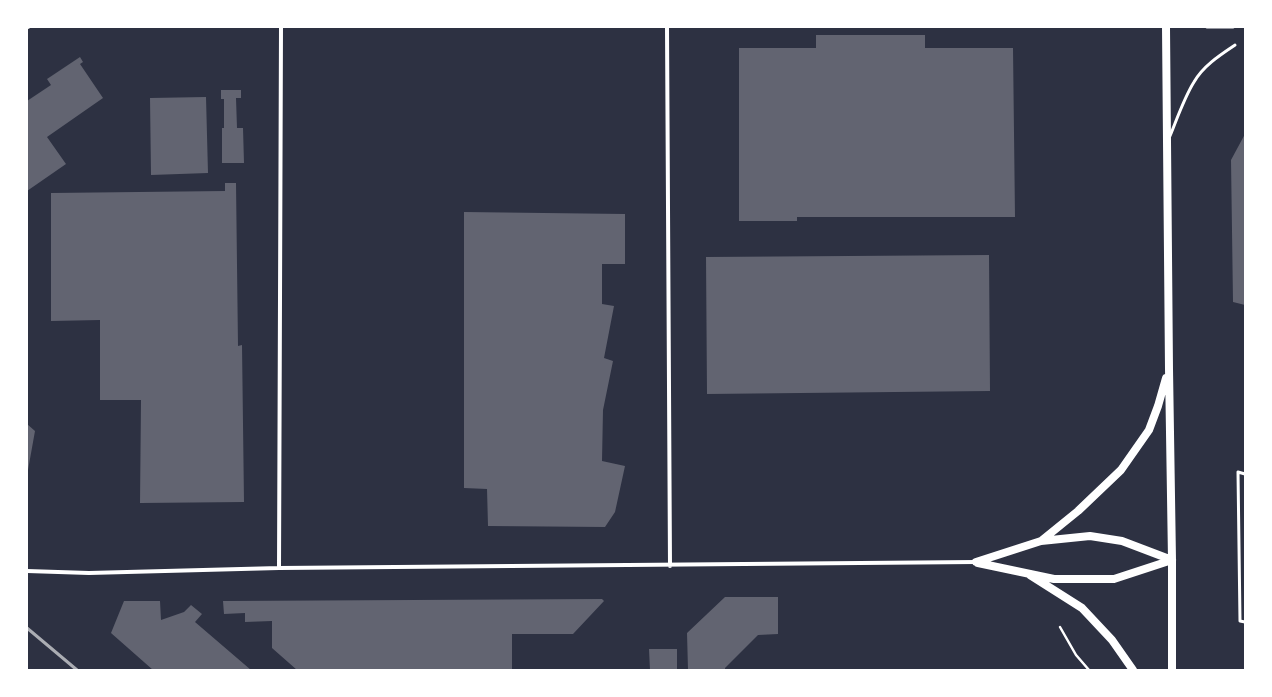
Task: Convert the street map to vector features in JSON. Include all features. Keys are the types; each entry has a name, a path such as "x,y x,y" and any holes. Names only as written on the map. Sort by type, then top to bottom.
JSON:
{"main road":[{"path":"1166,27 1172,670"},
{"path":"1041,541 1078,511 1120,470 1149,430 1169,369"},
{"path":"976,562 1041,541 1090,536 1122,541 1172,560"},
{"path":"976,562 1054,578 1114,579 1172,560"},
{"path":"1026,573 1082,608 1112,640 1133,670"}],"street":[{"path":"279,568 281,27"},
{"path":"667,27 670,566"},
{"path":"27,571 89,573 279,568 670,566 976,562"}],"lane":[{"path":"1207,27 1233,27"},
{"path":"1167,141 1194,82 1204,68 1235,45"},
{"path":"1245,474 1238,472 1240,621 1245,622"}],"path":[{"path":"1060,627 1076,655 1089,670"}],"building":[{"path":"816,35 925,35 925,48 1013,48 1015,217 797,217 797,221 739,221 739,48 816,48"},
{"path":"80,57 83,62 80,64 103,98 47,137 66,164 27,191 27,101 51,85 47,79"},
{"path":"221,90 241,90 241,98 236,98 237,128 243,128 244,163 222,163 224,99 221,99"},
{"path":"206,97 208,173 151,175 150,98"},
{"path":"1245,134 1245,305 1233,302 1231,160"},
{"path":"225,183 236,183 238,346 242,345 244,502 140,503 141,400 100,400 100,320 51,321 51,193 225,191"},
{"path":"464,212 625,214 625,264 602,264 602,304 614,306 604,358 613,361 603,410 602,461 625,466 615,512 605,527 488,526 487,489 464,488"},
{"path":"989,255 990,391 707,394 706,257"},
{"path":"27,424 35,431 28,470 27,470"},
{"path":"725,597 778,597 778,634 758,635 725,668 725,670 688,670 687,633"},
{"path":"602,599 604,601 573,634 512,634 512,670 297,670 272,648 272,621 245,622 245,613 224,614 223,601"},
{"path":"124,601 160,601 161,620 184,612 191,605 202,614 195,622 251,670 153,670 111,633"},
{"path":"649,649 677,649 677,670 650,670"}],"railway":[{"path":"27,628 77,670"}]}
